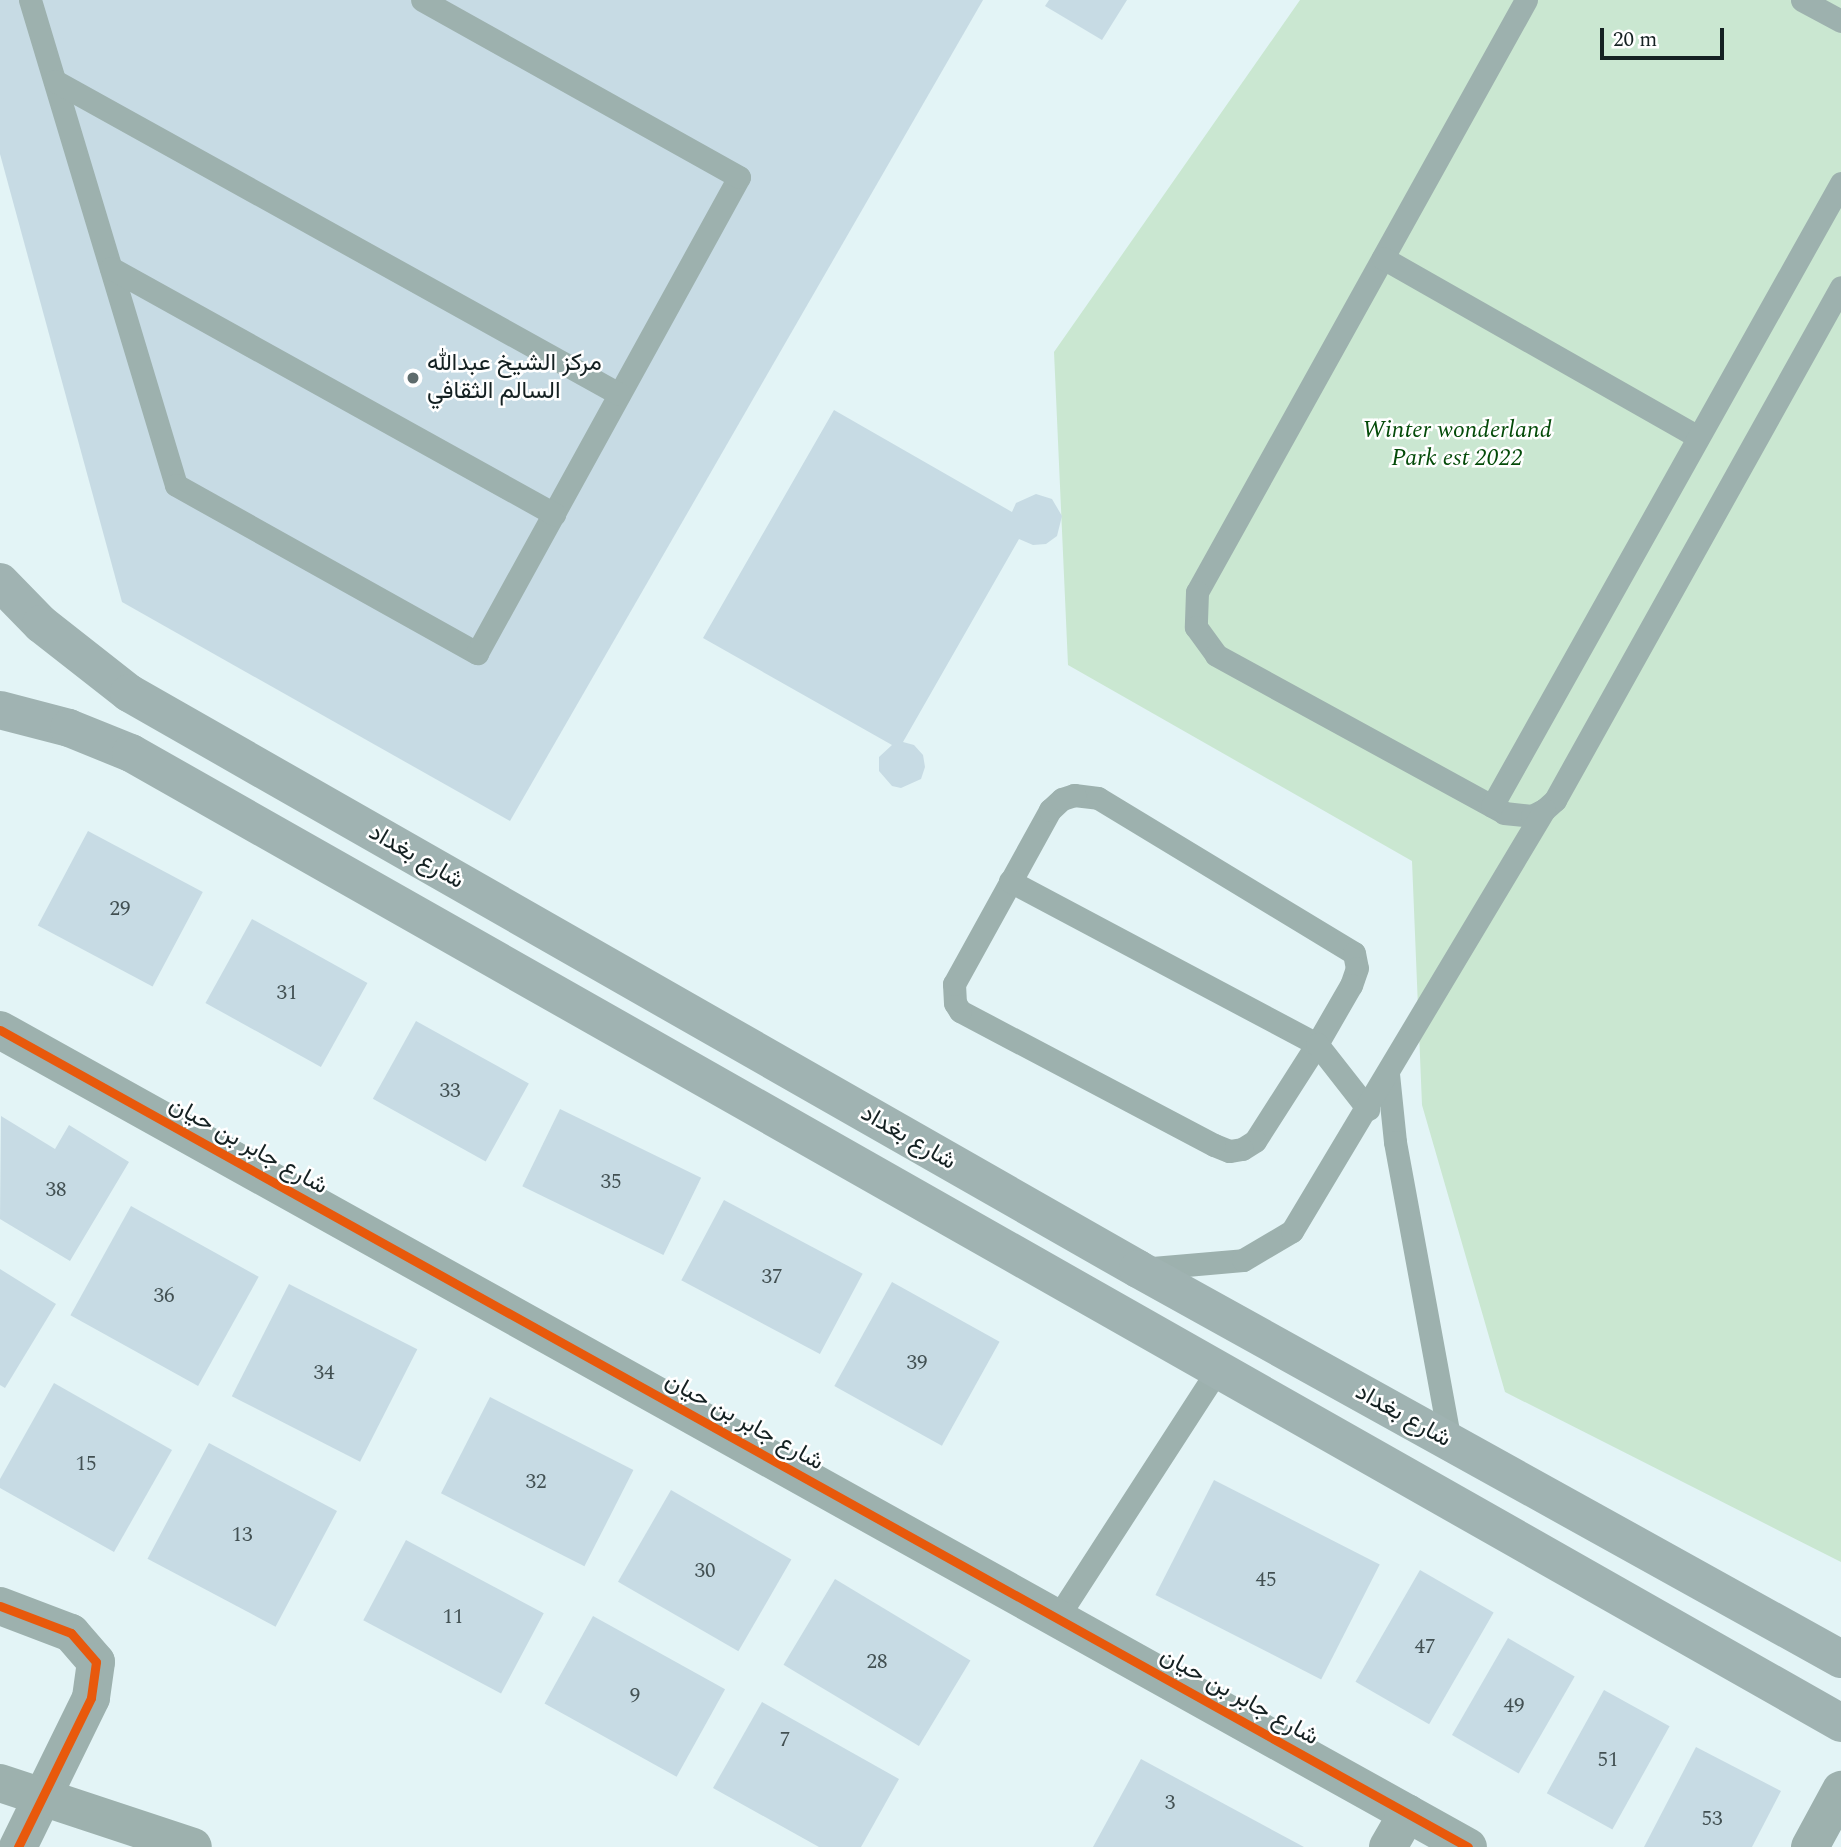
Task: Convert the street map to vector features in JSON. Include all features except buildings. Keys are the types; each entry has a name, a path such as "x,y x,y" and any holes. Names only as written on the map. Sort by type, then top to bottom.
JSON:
{"main road":[{"name":"شارع بغداد","path":"0,582 50,632 130,693 1138,1269 1841,1659"},
{"name":"شارع بغداد","path":"0,710 69,728 131,753 1216,1372 1841,1723"}],"street":[{"name":"شارع جابر بن حيان","path":"0,1030 1468,1847"},
{"path":"0,1606 72,1633 96,1662 91,1698 18,1847"},
{"path":"0,1783 43,1794 194,1847"},
{"path":"1810,1847 1841,1790"},
{"path":"1388,1847 1408,1812"}],"lane":[{"path":"30,0 176,485 477,653 739,177 422,0"},
{"path":"1526,0 1197,592 1196,626 1216,655 1492,806 1518,817 1545,810"},
{"path":"1802,0 1841,22"},
{"path":"55,81 620,394"},
{"path":"1492,806 1841,183"},
{"path":"1383,258 1698,437"},
{"path":"111,268 554,514"},
{"path":"1138,1269 1243,1260 1265,1251 1292,1231 1368,1109 1545,810 1555,800 1841,287"},
{"path":"1098,798 1348,946 1357,968 1317,1044 1255,1141 1229,1151 960,1011 953,994 954,984 1050,810 1062,799 1098,798"},
{"path":"1010,881 1317,1044 1368,1109"},
{"path":"1388,1074 1395,1142 1450,1442"},
{"path":"1057,1618 1216,1372"}],"green space":[{"name":"Winter wonderland Park est 2022","path":"1300,0 1841,0 1841,1562 1505,1392 1422,1105 1412,861 1068,665 1054,352"}],"cycle path":[{"path":"0,1030 1468,1847"},
{"path":"0,1606 71,1633 96,1662 91,1698 18,1847"}],"place":[{"name":"مركز الشيخ عبدالله السالم الثقافي","path":"413,378"}]}
